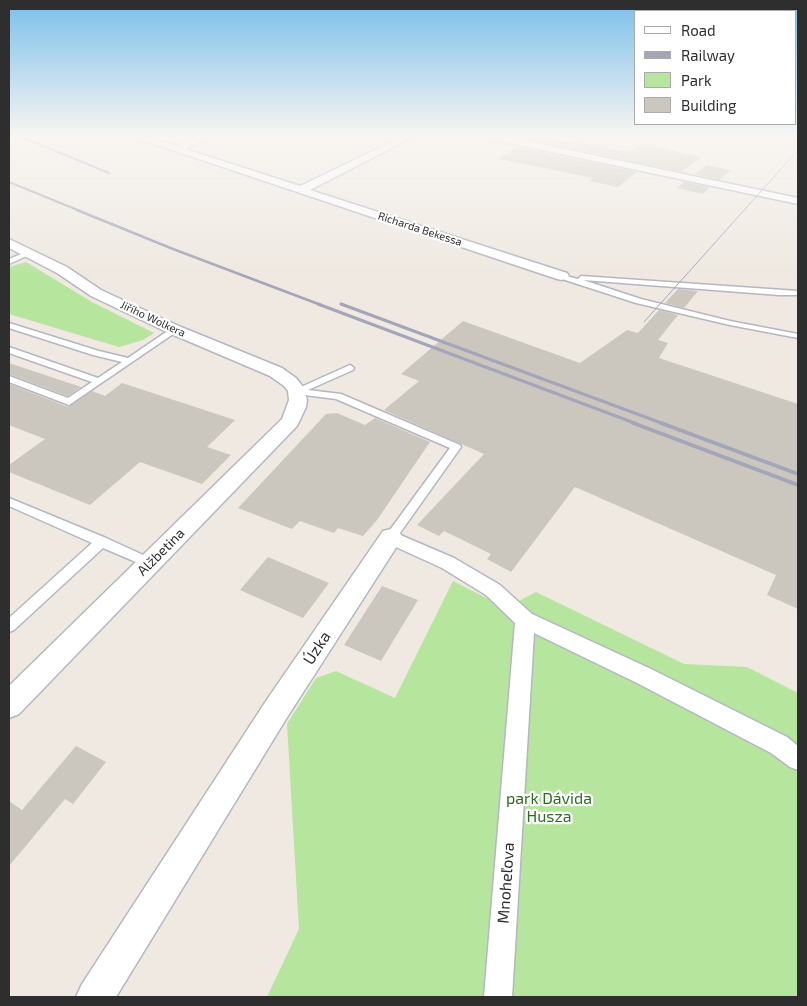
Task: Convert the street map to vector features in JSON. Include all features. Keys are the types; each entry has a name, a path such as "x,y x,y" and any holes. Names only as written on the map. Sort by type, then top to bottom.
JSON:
{"street":[{"name":"Richarda Bekessa","path":"280,183 562,276"},
{"path":"301,190 315,183"},
{"path":"712,183 798,201"},
{"name":"Jiřího Wolkera","path":"9,243 62,270 96,293 175,330 276,372 290,382 297,391"},
{"name":"Alžbetina","path":"9,705 290,422 297,407 297,391"},
{"path":"391,537 448,563 493,590 525,620 644,676 779,745 798,759"},
{"name":"Úzka","path":"95,997 276,710 391,537"},
{"name":"Mnoheľova","path":"498,997 525,620"}],"lane":[{"path":"9,262 29,253"},
{"path":"562,276 798,293"},
{"path":"562,276 639,302 730,324 798,336"},
{"path":"9,326 96,353 129,361"},
{"path":"9,379 69,402 175,330"},
{"path":"9,350 99,382"},
{"path":"297,391 350,368"},
{"name":"Úzka","path":"297,391 338,396 456,447 391,537"},
{"path":"9,502 150,563"},
{"path":"9,626 102,541"}],"green space":[{"path":"26,262 92,302 154,333 143,340 119,347 9,314 9,267"},
{"name":"park Dávida Husza","path":"453,581 506,608 536,592 684,664 747,667 798,693 798,997 267,997 299,929 287,724 316,678 336,671 395,698"}],"building":[{"path":"598,183 623,183 618,187"},
{"path":"683,183 710,187 703,194 677,188"},
{"path":"678,289 698,291 684,308 665,303"},
{"path":"659,310 678,315 658,340 668,343 659,358 798,404 798,609 767,595 776,575 575,487 511,572 487,559 491,554 444,531 439,536 417,525 484,454 384,410 419,381 401,374 463,321 580,363 627,330 638,333"},
{"path":"9,363 81,387 68,396 9,374"},
{"path":"122,383 235,420 207,447 231,455 202,484 140,462 90,505 9,472 9,465 45,439 9,425 9,384 68,407 92,391 105,396"},
{"path":"337,413 365,425 375,418 430,442 377,520 363,536 338,528 334,533 300,521 292,529 238,508 326,414"},
{"path":"268,557 329,583 303,618 240,590"},
{"path":"382,586 418,600 381,661 344,645"},
{"path":"76,746 106,762 73,804 65,799 9,866 9,801 22,810"}],"tram line":[{"path":"644,322 769,183"}],"railway":[{"path":"11,183 80,211"},
{"path":"77,210 173,249 321,305"},
{"path":"318,304 637,424"},
{"path":"344,305 341,304 664,424"},
{"path":"633,423 798,485"},
{"path":"661,423 798,474"}]}
